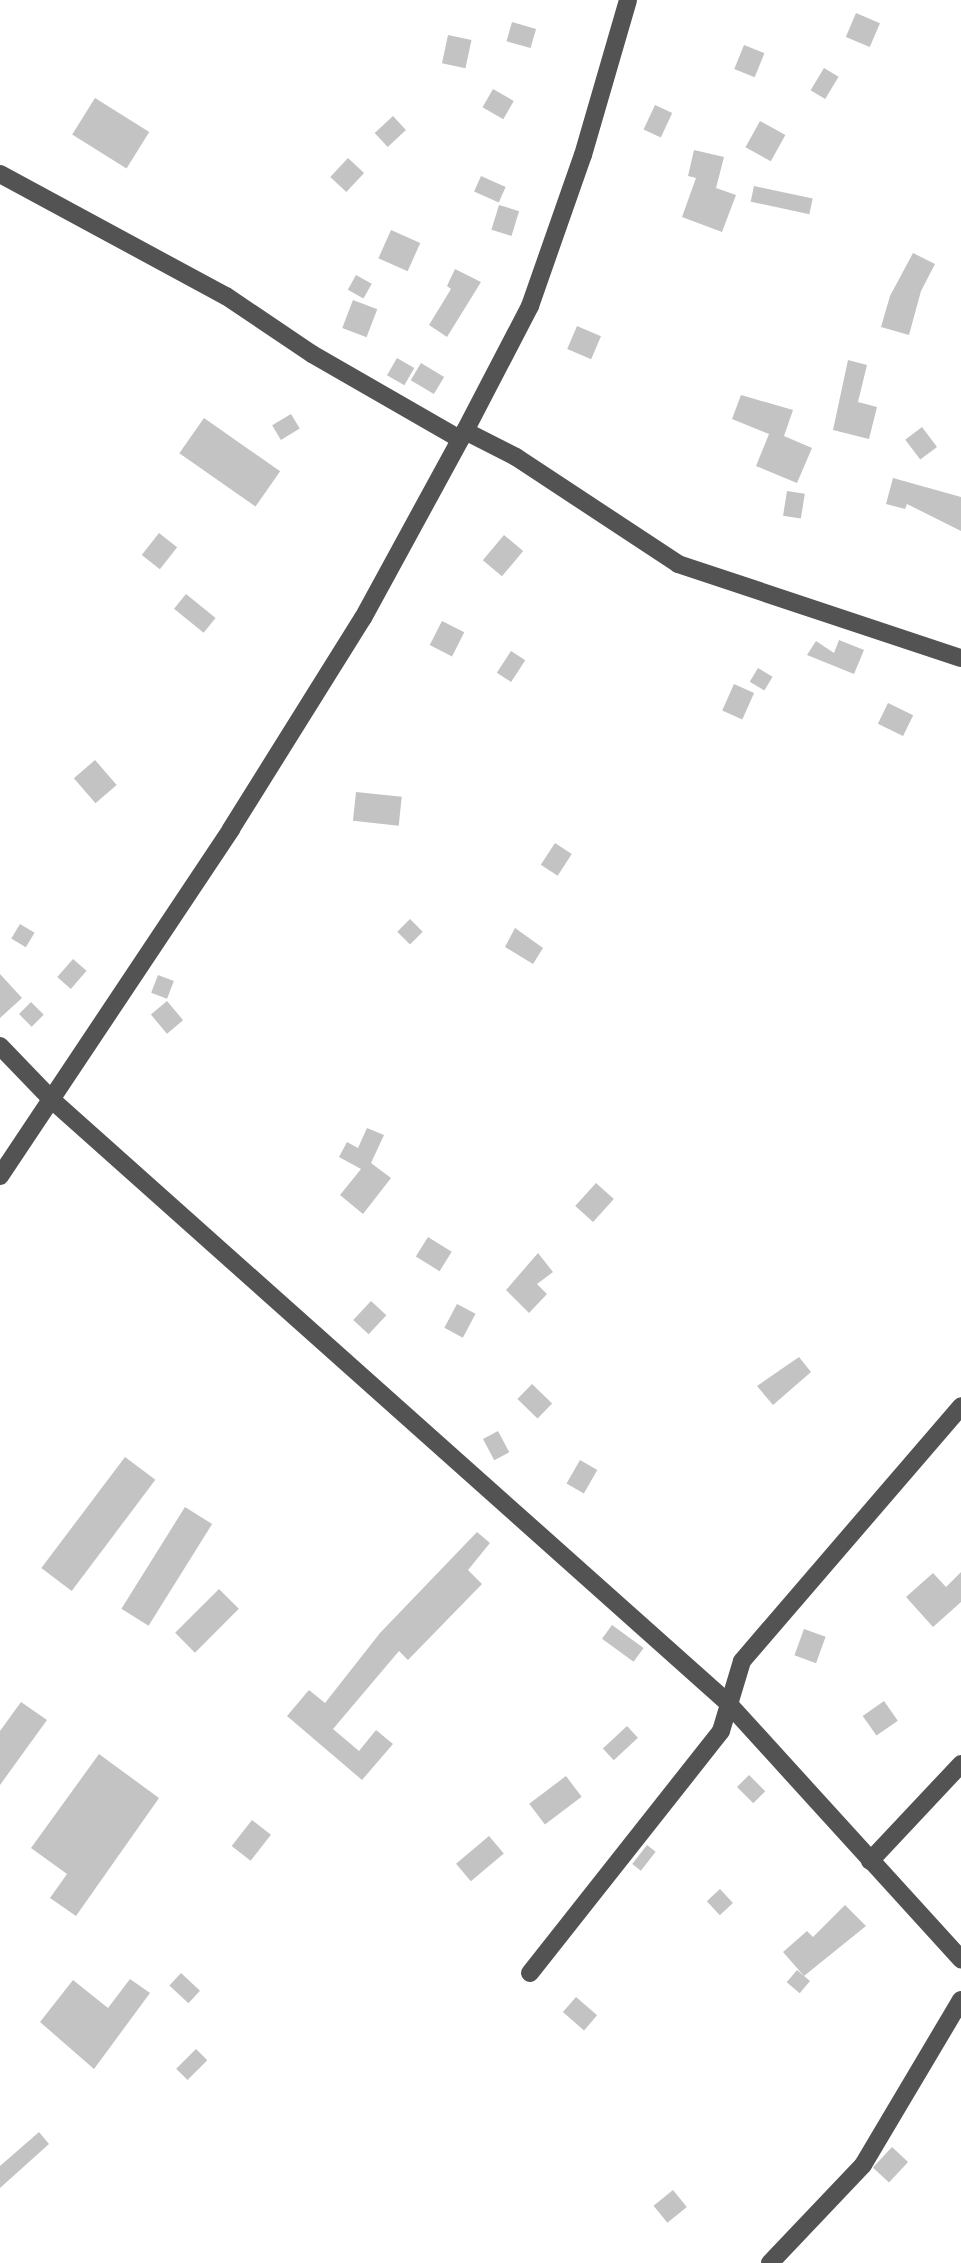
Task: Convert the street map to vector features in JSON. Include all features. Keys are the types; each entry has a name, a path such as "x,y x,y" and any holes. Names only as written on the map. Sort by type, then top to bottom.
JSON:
{"street":[{"path":"0,1176 353,634 462,435 530,306 583,155 628,0"},
{"path":"0,174 226,296 312,354 462,435 516,457 678,564 961,658"},
{"path":"0,1046 52,1100 727,1702 961,1959"},
{"path":"530,1972 721,1732 742,1661 961,1406"},
{"path":"870,1861 961,1764"},
{"path":"770,2263 863,2165 961,2000"}],"building":[{"path":"856,13 880,23 870,47 846,37"},
{"path":"512,22 536,29 531,48 506,41"},
{"path":"448,35 471,40 465,68 442,63"},
{"path":"744,45 764,53 755,77 734,69"},
{"path":"824,68 839,77 825,99 811,90"},
{"path":"493,89 514,101 503,119 482,107"},
{"path":"95,98 149,132 126,168 72,134"},
{"path":"655,105 672,113 661,138 644,129"},
{"path":"393,116 406,130 388,147 375,133"},
{"path":"760,121 785,135 771,161 745,147"},
{"path":"694,150 724,157 716,188 736,195 722,232 682,217 696,178 688,176"},
{"path":"348,158 364,173 346,192 330,177"},
{"path":"481,176 506,187 499,203 474,192"},
{"path":"754,186 813,198 809,214 751,202"},
{"path":"499,205 519,211 511,236 491,230"},
{"path":"391,230 420,243 408,271 378,258"},
{"path":"913,253 935,264 921,291 909,335 881,327 890,296"},
{"path":"455,269 481,282 447,337 429,325 451,289 447,286"},
{"path":"356,275 372,284 364,299 348,290"},
{"path":"353,300 377,309 367,337 342,328"},
{"path":"577,326 601,336 591,359 567,349"},
{"path":"397,358 414,368 404,385 387,375"},
{"path":"848,360 867,365 858,402 877,407 869,439 833,430"},
{"path":"421,363 444,377 434,394 411,380"},
{"path":"741,395 793,410 784,436 812,448 797,483 756,466 769,434 732,419"},
{"path":"291,414 300,429 281,440 272,425"},
{"path":"204,418 280,471 256,507 179,453"},
{"path":"922,427 937,447 920,460 905,440"},
{"path":"893,478 961,497 961,531 907,504 905,509 886,504"},
{"path":"787,491 805,494 801,519 783,516"},
{"path":"159,533 177,547 160,569 142,555"},
{"path":"504,535 523,551 502,576 483,560"},
{"path":"186,594 216,618 204,633 174,609"},
{"path":"442,621 464,632 452,656 430,645"},
{"path":"839,640 864,650 854,674 807,655 816,641 834,653"},
{"path":"511,651 525,660 511,682 497,673"},
{"path":"758,668 773,677 764,690 750,682"},
{"path":"734,684 754,693 742,719 722,710"},
{"path":"888,703 913,715 903,736 878,724"},
{"path":"95,760 117,785 96,803 74,778"},
{"path":"356,792 402,797 399,826 353,821"},
{"path":"555,843 572,854 558,876 541,865"},
{"path":"410,919 423,932 410,944 397,932"},
{"path":"20,924 35,933 26,947 11,939"},
{"path":"515,928 543,948 533,964 505,947"},
{"path":"73,959 87,971 71,989 57,977"},
{"path":"0,974 22,998 0,1018"},
{"path":"158,975 174,981 167,999 151,993"},
{"path":"167,1001 183,1020 167,1034 151,1014"},
{"path":"31,1002 44,1015 32,1027 19,1014"},
{"path":"367,1128 384,1135 371,1163 391,1178 363,1214 340,1195 361,1169 339,1157 347,1142 358,1148"},
{"path":"596,1183 614,1199 593,1222 575,1206"},
{"path":"428,1237 452,1252 440,1271 416,1257"},
{"path":"538,1253 553,1272 537,1284 547,1294 529,1313 506,1290"},
{"path":"371,1301 386,1315 369,1334 353,1320"},
{"path":"457,1304 476,1314 463,1338 444,1328"},
{"path":"799,1357 811,1372 773,1405 757,1386"},
{"path":"532,1384 552,1403 538,1419 517,1399"},
{"path":"498,1431 509,1452 494,1460 483,1439"},
{"path":"125,1457 155,1480 72,1591 41,1568"},
{"path":"580,1460 597,1470 584,1493 566,1483"},
{"path":"185,1507 212,1524 149,1626 121,1609"},
{"path":"477,1532 490,1543 468,1570 482,1584 408,1660 399,1651 333,1729 359,1751 376,1730 393,1744 362,1780 287,1716 309,1690 325,1703 380,1633"},
{"path":"961,1572 961,1602 933,1627 906,1597 933,1573 946,1587"},
{"path":"219,1589 239,1609 195,1653 175,1633"},
{"path":"612,1625 644,1648 634,1662 602,1639"},
{"path":"804,1629 826,1637 816,1663 794,1655"},
{"path":"884,1701 898,1721 876,1736 863,1716"},
{"path":"21,1702 47,1720 0,1785 0,1731"},
{"path":"627,1726 638,1738 614,1760 603,1749"},
{"path":"99,1754 159,1798 76,1916 50,1898 67,1874 31,1848"},
{"path":"749,1775 765,1791 753,1803 737,1787"},
{"path":"566,1776 582,1797 545,1824 529,1804"},
{"path":"252,1820 271,1835 251,1861 232,1846"},
{"path":"489,1836 504,1854 471,1881 456,1864"},
{"path":"647,1845 656,1852 641,1871 632,1864"},
{"path":"720,1889 733,1903 720,1915 707,1901"},
{"path":"845,1905 866,1926 804,1976 783,1952 807,1931 813,1937"},
{"path":"797,1970 810,1981 800,1993 787,1982"},
{"path":"181,1973 200,1991 188,2003 169,1985"},
{"path":"130,1979 150,1993 94,2069 40,2022 73,1980 108,2008"},
{"path":"576,1997 597,2015 584,2030 563,2012"},
{"path":"196,2049 207,2060 188,2080 176,2069"},
{"path":"39,2132 49,2144 0,2188 0,2166"},
{"path":"892,2147 908,2162 889,2182 873,2167"},
{"path":"673,2190 687,2207 667,2223 654,2206"}]}
